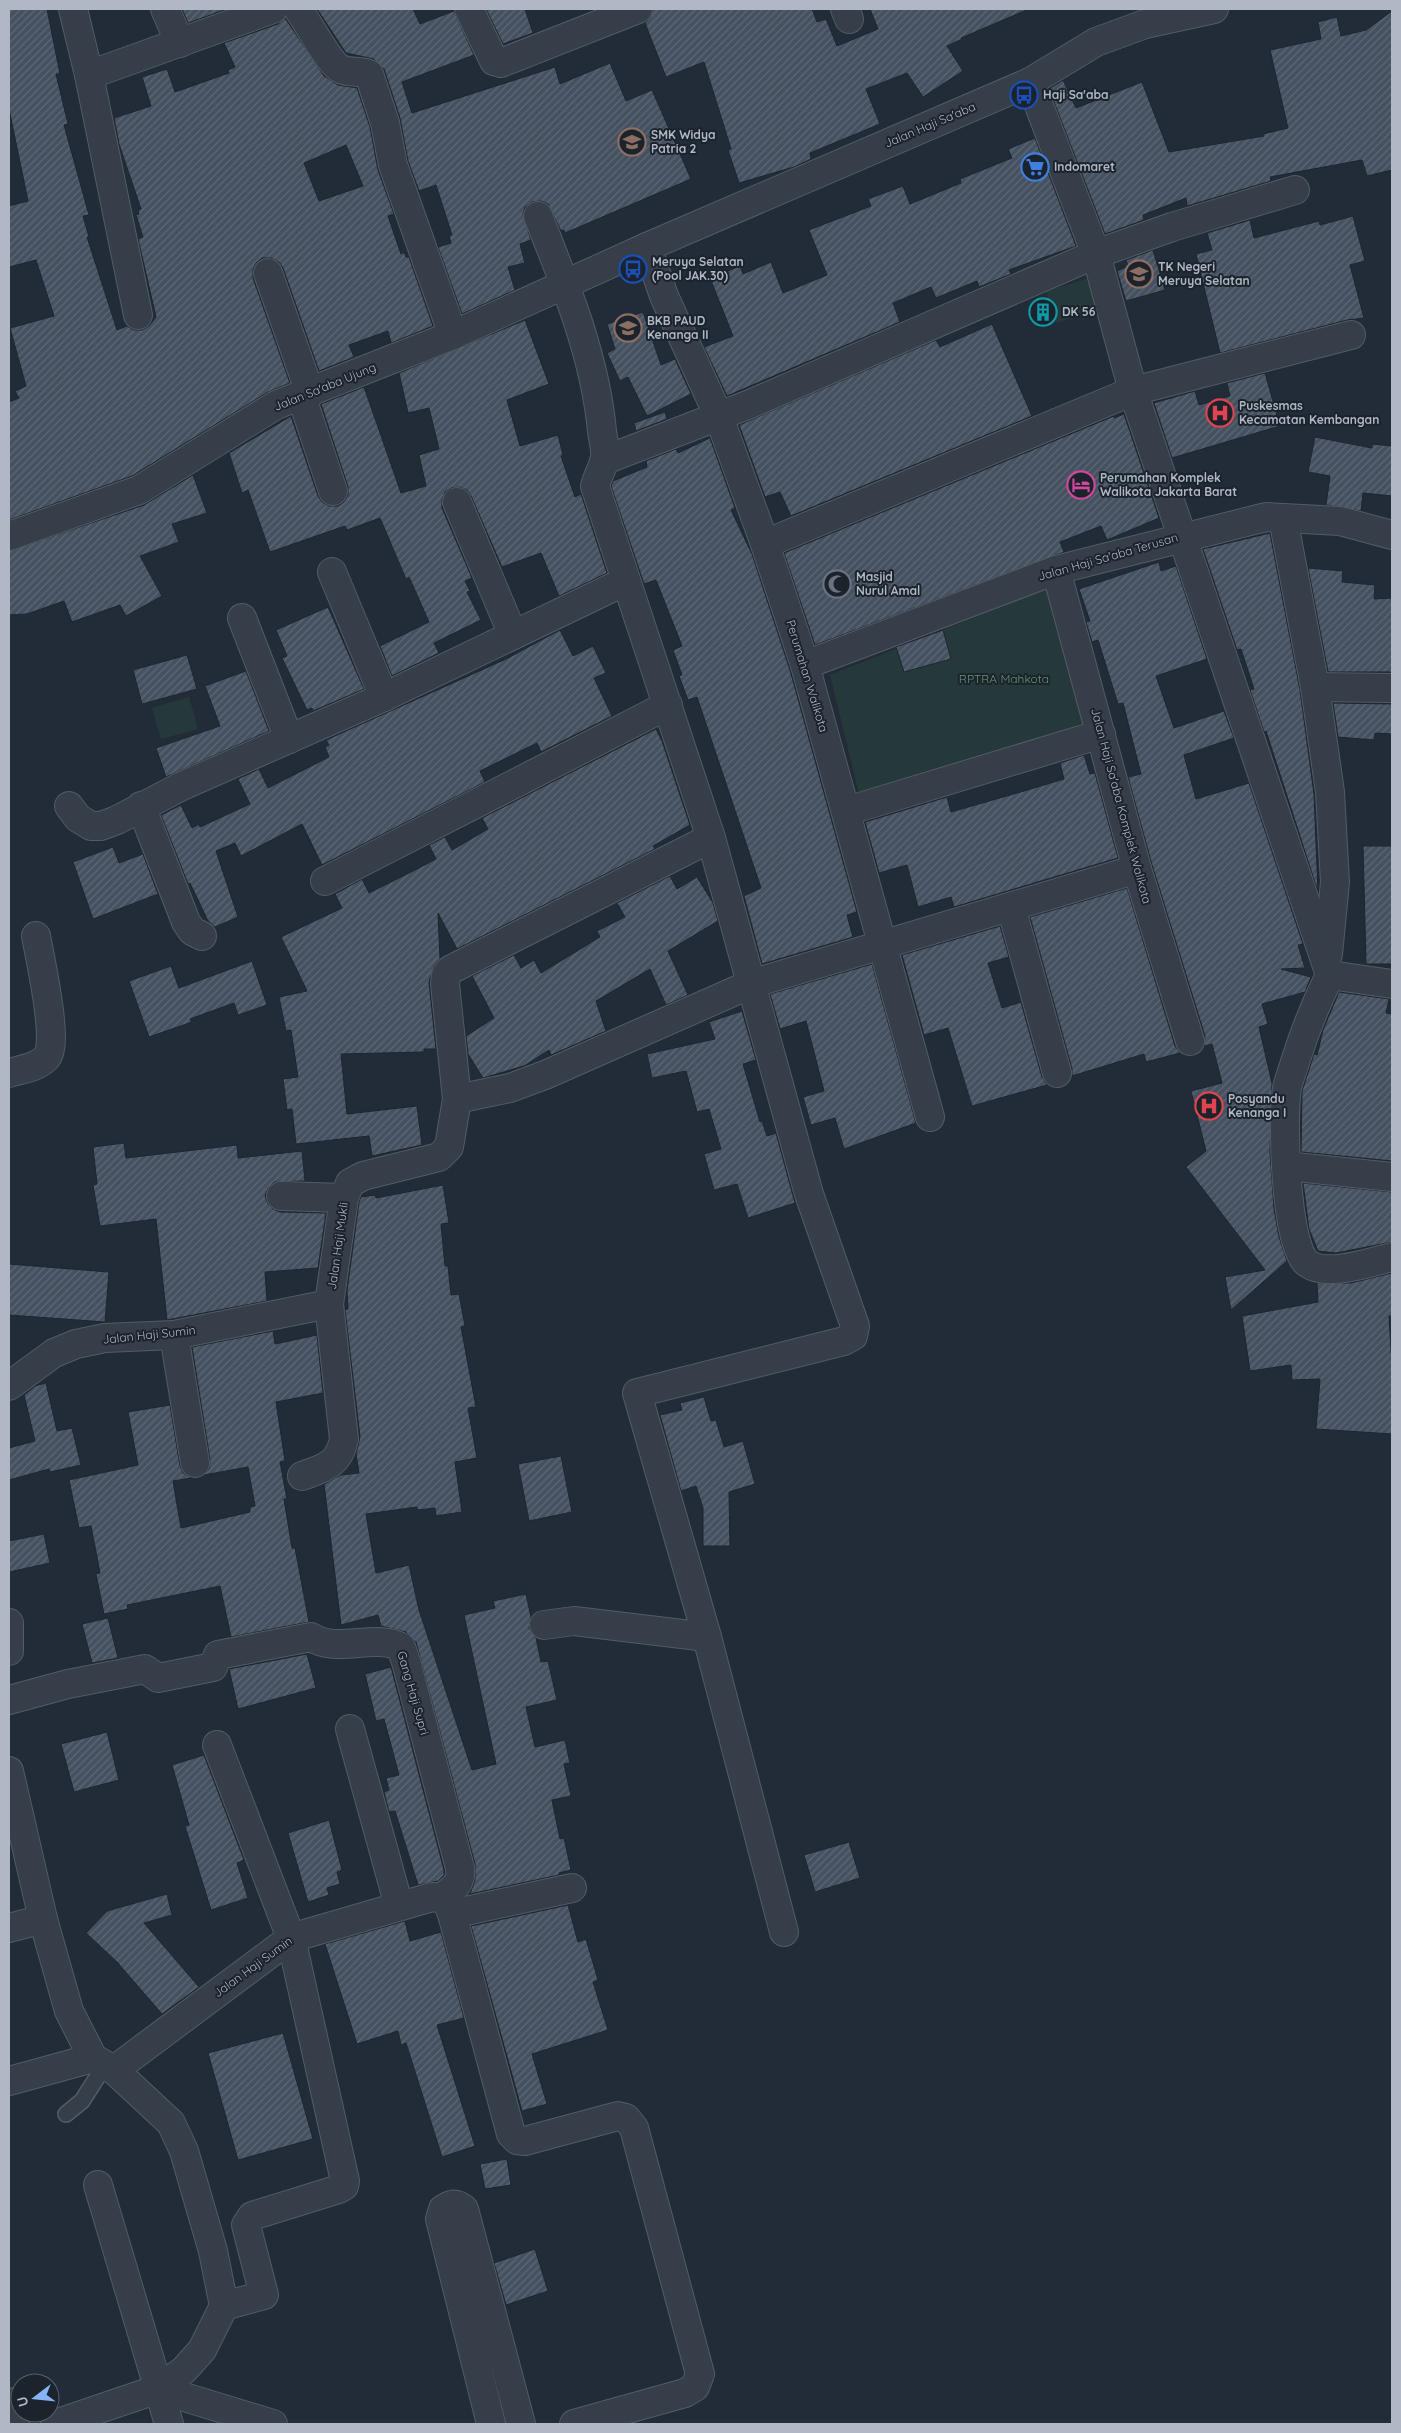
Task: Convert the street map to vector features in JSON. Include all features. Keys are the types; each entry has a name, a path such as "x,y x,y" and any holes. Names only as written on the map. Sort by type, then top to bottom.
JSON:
{"street":[{"path":"73,9 90,75 138,315"},
{"path":"165,9 180,43"},
{"path":"90,75 273,9"},
{"path":"298,9 334,64 344,70 363,71 369,74 385,123 393,165 453,335"},
{"path":"469,9 494,61 501,64 638,9"},
{"name":"Jalan Haji Sa'aba","path":"647,247 1030,82 1096,42 1144,24 1214,9"},
{"path":"1030,82 1096,254 1133,391 1329,969"},
{"path":"605,460 719,417 1096,254 1172,227 1295,190"},
{"path":"538,216 565,284 592,366 600,406 605,460 597,474 595,486 711,838 809,1194 855,1326 853,1336 844,1341 637,1393 707,1638 784,1932"},
{"name":"Jalan Sa'aba Ujung","path":"9,536 139,490 276,405 453,335 647,247"},
{"name":"Perumahan Walikota","path":"647,247 664,296 719,417 806,665 930,1117"},
{"path":"268,273 306,394 333,492"},
{"path":"765,544 1133,391 1351,335"},
{"path":"457,502 513,635"},
{"name":"Jalan Haji Sa'aba Terusan","path":"806,665 1056,570 1258,518 1340,521 1392,535"},
{"path":"1283,518 1315,687 1330,792 1336,882 1329,969 1312,1011 1287,1088 1286,1166 1295,1239 1300,1254 1307,1263 1322,1269 1348,1268 1392,1257"},
{"name":"Jalan Haji Sa'aba Komplek Walikota","path":"1056,570 1137,869 1190,1040"},
{"path":"332,572 384,697"},
{"path":"69,806 83,822 92,826 101,826 182,786 384,697 626,581"},
{"path":"242,618 290,739"},
{"path":"1315,687 1392,688"},
{"path":"325,880 668,705"},
{"path":"847,811 1101,734"},
{"path":"141,806 186,922 192,931 202,936"},
{"name":"Jalan Haji Mukli","path":"302,1476 331,1463 338,1457 344,1439 329,1304 344,1198 350,1183 363,1176 439,1158 449,1147 457,1099 445,984 446,975 450,970 711,838"},
{"path":"457,1099 510,1088 545,1076 751,984 884,946 1137,869"},
{"path":"1011,907 1058,1074"},
{"path":"9,1073 39,1065 49,1055 51,1048 52,1028 36,936"},
{"path":"1329,969 1392,984"},
{"path":"1286,1166 1392,1177"},
{"path":"281,1196 344,1198"},
{"name":"Jalan Haji Sumin","path":"9,1386 54,1353 76,1344 106,1338 174,1334 329,1304"},
{"path":"174,1334 195,1463"},
{"path":"544,1625 574,1622 707,1638"},
{"path":"9,1623 9,1651"},
{"name":"Gang Haji Supri","path":"9,1700 68,1684 145,1669 158,1678 213,1667 218,1655 311,1637 324,1642 391,1642 402,1647 460,1868 461,1878 446,1906"},
{"path":"350,1730 399,1906"},
{"path":"217,1745 291,1938 345,2181 344,2186 340,2189 252,2216 248,2219 246,2225 264,2295 224,2306"},
{"path":"9,1771 43,1919 69,2012 104,2064 171,2123 184,2150 208,2233 224,2306 202,2350 184,2370 158,2389 55,2424"},
{"name":"Jalan Haji Sumin","path":"104,2064 291,1938 432,1898 446,1906 572,1888"},
{"path":"446,1906 510,2134 517,2140 525,2141 618,2116 626,2118 634,2128 700,2374 695,2387 685,2394 574,2424"},
{"path":"9,1928 43,1919"},
{"path":"9,2081 104,2064"},
{"path":"98,2185 169,2424"},
{"path":"491,2424 440,2219 443,2209 451,2204 459,2205 464,2209 521,2424"},
{"path":"158,2389 273,2424"},
{"path":"9,2402 15,2424"}],"lane":[{"path":"66,2114 82,2101 104,2064"}],"green space":[{"path":"1093,277 1102,309 1055,323 1046,291"},
{"name":"RPTRA Mahkota","path":"1048,588 1089,725 859,794 830,675"},
{"path":"189,697 198,729 161,739 152,708"}],"building":[{"path":"9,9 47,9 60,74 56,74 68,124 64,125 89,215 83,216 89,237 87,237 117,330 127,326 134,330 142,330 149,326 156,317 138,239 143,237 136,215 139,214 138,210 141,209 119,144 114,118 151,106 142,77 167,69 175,92 229,73 228,70 235,67 224,43 278,24 285,18 324,76 338,85 357,88 370,127 378,170 394,214 388,216 401,254 404,252 406,257 409,257 433,326 391,343 388,331 349,345 354,357 319,371 283,268 279,262 271,258 262,258 256,263 253,270 253,278 290,383 268,392 132,476 9,520 9,402 19,398 15,391 26,386 10,328 54,316 36,260 9,267 9,206 28,201 9,109","holes":["346,145 363,186 319,201 304,163"]},
{"path":"182,9 227,9 188,23"},
{"path":"317,9 413,9 420,24 454,11 474,55 402,82 412,113 555,67 560,84 610,63 626,101 652,90 691,179 565,233 564,230 561,231 548,204 541,201 532,202 525,207 523,214 531,240 520,244 525,263 508,267 515,290 462,314 438,247 451,243 449,236 452,235 436,185 419,191 408,161 400,118 384,69 374,59 346,53"},
{"path":"486,9 525,9 533,33 503,44"},
{"path":"653,9 812,9 817,22 826,19 837,46 878,29 870,9 1029,9 961,38 947,46 963,71 923,97 907,73 866,89 880,124 810,153 811,159 794,167 739,183 728,150 731,149 704,62 666,77 645,23 650,18"},
{"path":"1392,11 1392,170 1367,176 1362,160 1270,177 1271,181 1187,206 1186,198 1143,215 1144,220 1105,234 1049,89 1063,80 1076,108 1142,82 1169,152 1264,136 1263,134 1288,128 1270,50 1321,39 1318,22 1337,17 1341,36 1366,30"},
{"path":"1035,138 1076,246 1009,270 1011,274 979,287 977,281 936,298 931,287 893,303 900,322 727,396 704,347 733,336 710,278 740,266 743,274 771,262 783,293 827,275 809,230 871,206 868,199 903,186 910,204 961,183 960,179 1012,158 1008,149"},
{"path":"1353,216 1365,261 1350,265 1364,318 1347,320 1220,353 1196,254 1212,250 1207,233 1250,220 1254,238 1319,221 1320,225"},
{"name":"TK Negeri Meruya Selatan","path":"1153,250 1165,290 1126,301 1117,271 1128,266 1126,260"},
{"path":"643,312 661,365 675,359 691,394 647,416 628,377 620,381 607,353 615,349 607,324"},
{"path":"525,320 549,384 507,400 520,446 558,435 563,455 561,456 575,497 581,494 607,573 559,596 541,553 502,567 471,496 467,490 459,487 451,488 445,492 442,508 472,578 465,581 470,591 467,592 481,620 434,643 439,653 392,676 380,646 429,622 409,577 406,579 380,518 347,530 345,526 270,552 248,490 242,493 229,453 291,416 318,496 322,502 329,506 338,506 344,502 348,495 348,487 321,404 364,387 401,493 426,486 419,455 439,449 429,408 408,413 399,373"},
{"path":"992,324 1032,416 791,516 780,492 765,497 739,425 936,340 940,347"},
{"name":"Puskesmas Kecamatan Kembangan","path":"1265,373 1280,426 1172,458 1154,403 1195,391 1199,405 1230,396 1227,383"},
{"path":"665,412 667,419 636,431 634,423"},
{"path":"1124,414 1159,518 1107,540 1101,526 1060,542 1064,552 815,645 784,553 1114,416 1114,418"},
{"path":"1315,437 1372,448 1372,444 1392,446 1392,496 1363,493 1361,511 1326,505 1330,476 1308,472"},
{"path":"710,438 735,508 731,510 752,554 790,670 857,912 847,915 853,937 762,964 744,896 761,888 697,697 688,700 679,676 682,675 673,650 682,646 656,580 644,584 611,486 613,481 647,467 646,461 676,449 678,453"},
{"path":"193,475 207,513 172,524 179,542 140,556 162,596 126,616 120,605 72,622 64,601 27,614 9,615 9,551 144,505"},
{"path":"1270,533 1300,690 1314,794 1318,892 1266,731 1264,732 1250,690 1254,689 1241,649 1237,650 1203,549"},
{"path":"1159,562 1161,571 1176,566 1207,659 1156,676 1174,728 1224,711 1234,738 1184,755 1196,799 1249,783 1303,944 1298,945 1305,968 1281,969 1311,977 1305,992 1262,1004 1268,1024 1259,1027 1272,1083 1270,1152 1274,1209 1279,1237 1287,1261 1231,1310 1225,1277 1265,1270 1186,1167 1206,1151 1191,1091 1222,1083 1212,1044 1204,1046 1205,1036 1152,865 1128,777 1141,774 1123,703 1118,704 1098,640 1092,642 1086,622 1090,621 1079,589"},
{"path":"1308,568 1343,571 1342,582 1375,585 1374,599 1392,598 1392,672 1328,672"},
{"path":"328,607 364,689 313,711 312,708 307,710 282,658 287,656 276,630"},
{"path":"560,630 573,656 593,646 606,673 594,678 612,716 541,752 537,743 480,771 485,782 322,865 302,824 241,856 235,843 216,851 238,917 215,927 208,921 190,883 188,884 161,815 181,805 192,828 199,824 200,827 250,804 238,779 259,769 268,788 329,757 325,747 329,745 326,740 506,659"},
{"path":"943,630 951,659 904,672 896,647"},
{"path":"187,655 197,689 142,704 133,670"},
{"path":"246,671 269,731 166,777 156,748 220,726 205,686"},
{"path":"1333,703 1392,704 1392,734 1375,733 1374,740 1338,737"},
{"path":"656,729 662,741 690,825 653,846 655,849 457,949 438,913 440,959 434,966 429,982 436,1049 424,1049 424,1052 341,1054 347,1114 417,1106 422,1145 372,1156 369,1136 296,1144 292,1109 287,1110 283,1079 298,1077 291,1030 286,1031 279,997 307,991 281,937 342,908 335,894 362,879 369,893 417,869 436,859 429,845 445,837 452,850 488,829 482,818"},
{"path":"1084,755 1090,774 1095,773 1118,858 954,907 951,897 918,907 907,865 879,873 865,822 947,797 951,812 1064,779 1060,763"},
{"path":"1363,846 1392,846 1392,964 1366,964"},
{"path":"113,847 119,863 143,854 158,894 93,919 73,862"},
{"path":"670,876 677,889 697,877 713,903 718,921 668,951 688,995 666,1005 650,969 596,1001 606,1031 551,1055 549,1050 524,1066 483,1078 468,1054 466,1036 494,1018 472,976 514,955 521,968 534,960 541,973 600,937 597,931 625,917 617,903"},
{"path":"1127,888 1175,1046 1180,1053 1146,1062 1144,1054 1072,1076 1072,1069 1030,917"},
{"path":"1000,926 1009,957 988,963 1002,1008 1021,1002 1042,1077 1047,1085 972,1106 948,1028 924,1035 902,955"},
{"path":"252,961 267,1005 238,1015 234,1003 190,1019 192,1022 149,1037 129,981 171,966 179,988"},
{"path":"872,964 916,1123 844,1149 835,1118 811,1125 803,1097 824,1091 806,1021 780,1029 770,994"},
{"path":"1339,992 1389,999 1386,1013 1392,1014 1392,1161 1301,1152 1302,1091 1314,1054 1317,1055 1323,1030"},
{"path":"742,1011 756,1060 743,1064 760,1122 762,1121 767,1136 776,1133 795,1203 748,1218 737,1184 714,1190 704,1154 721,1149 709,1109 697,1112 686,1071 652,1078 647,1054 715,1039 709,1022"},
{"path":"124,1143 126,1158 237,1145 238,1158 302,1151 305,1181 274,1182 268,1188 265,1196 268,1204 280,1212 326,1213 318,1268 265,1272 267,1301 167,1320 156,1219 100,1226 93,1185 97,1184 93,1147"},
{"path":"1303,1183 1392,1192 1392,1242 1336,1253 1318,1251 1309,1229"},
{"path":"443,1185 449,1223 441,1224 445,1266 448,1266 451,1295 459,1294 465,1326 461,1327 476,1407 468,1408 477,1458 455,1462 462,1512 436,1516 435,1508 418,1510 417,1507 366,1514 376,1573 409,1565 419,1610 472,1770 496,1764 464,1615 495,1608 493,1601 526,1594 531,1617 529,1628 536,1638 541,1662 548,1661 557,1700 526,1707 535,1747 565,1740 570,1763 564,1764 571,1796 552,1800 560,1839 564,1838 571,1870 559,1873 559,1875 470,1894 475,1880 475,1864 416,1642 406,1632 381,1626 378,1615 341,1625 324,1484 341,1475 359,1473 356,1454 360,1437 345,1310 348,1309 347,1291 359,1202 361,1197 375,1195 376,1198"},
{"path":"9,1264 109,1272 105,1322 9,1315"},
{"path":"1392,1273 1392,1316 1389,1316 1392,1366 1392,1434 1316,1429 1320,1379 1292,1380 1291,1365 1250,1371 1242,1316 1318,1302 1317,1283 1351,1283"},
{"path":"273,1331 275,1344 317,1335 323,1393 276,1402 285,1461 280,1462 287,1499 284,1499 292,1548 295,1548 309,1622 231,1637 220,1586 127,1605 128,1609 104,1614 96,1574 100,1573 91,1526 79,1528 69,1480 138,1465 128,1412 170,1405 180,1466 183,1473 191,1478 173,1481 181,1528 250,1512 250,1507 255,1506 248,1467 204,1475 209,1469 210,1460 192,1347"},
{"path":"46,1383 57,1431 72,1428 81,1465 50,1472 49,1469 9,1480 9,1448 35,1441 24,1395 35,1386"},
{"path":"704,1397 711,1421 716,1420 724,1447 743,1441 755,1484 729,1492 730,1546 703,1546 703,1508 696,1486 681,1491 660,1415 682,1410 680,1403"},
{"path":"561,1456 572,1512 529,1521 518,1464"},
{"path":"44,1534 50,1563 9,1572 9,1541"},
{"path":"108,1618 118,1658 92,1663 82,1624"},
{"path":"307,1654 316,1688 238,1709 229,1669"},
{"path":"391,1667 444,1870 444,1875 438,1881 418,1885 395,1811 389,1812 384,1792 389,1790 386,1778 399,1775 384,1719 376,1721 365,1674"},
{"path":"107,1732 119,1780 74,1792 61,1744"},
{"path":"204,1755 244,1860 237,1863 248,1898 211,1910 185,1826 189,1825 172,1765"},
{"path":"329,1820 342,1870 337,1872 340,1884 327,1888 329,1895 308,1902 288,1833"},
{"path":"849,1842 860,1878 815,1892 804,1855"},
{"path":"167,1894 172,1915 144,1923 199,1987 162,2014 117,1962 86,1933 107,1911"},
{"path":"568,1905 578,1942 586,1939 598,1980 593,1982 608,2030 532,2054 547,2104 522,2111 471,1926"},
{"path":"405,1921 410,1941 441,1932 464,2018 437,2025 475,2146 442,2157 406,2043 401,2045 398,2031 357,2044 325,1944"},
{"path":"283,2033 313,2139 238,2160 208,2053"},
{"path":"507,2159 511,2185 485,2189 480,2164"},
{"path":"535,2249 548,2291 506,2305 494,2263"}],"place":[{"name":"Haji Sa'aba","path":"1024,95"},
{"name":"SMK Widya Patria 2","path":"632,142"},
{"name":"Indomaret","path":"1035,167"},
{"name":"Meruya Selatan (Pool JAK.30)","path":"633,269"},
{"name":"TK Negeri Meruya Selatan","path":"1139,274"},
{"name":"DK 56","path":"1043,312"},
{"name":"BKB PAUD Kenanga II","path":"628,328"},
{"name":"Puskesmas Kecamatan Kembangan","path":"1220,413"},
{"name":"Perumahan Komplek Walikota Jakarta Barat","path":"1081,485"},
{"name":"Masjid Nurul Amal","path":"837,584"},
{"name":"Posyandu Kenanga I","path":"1209,1106"}]}
